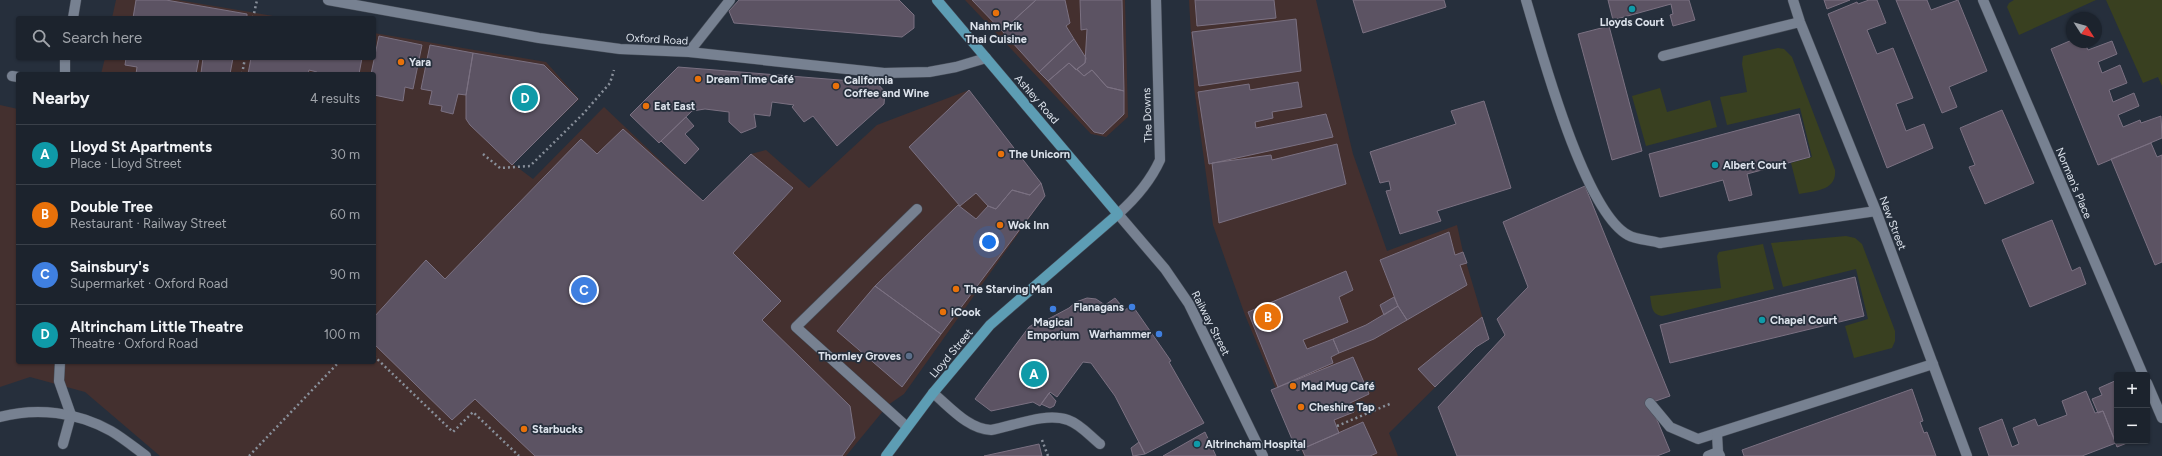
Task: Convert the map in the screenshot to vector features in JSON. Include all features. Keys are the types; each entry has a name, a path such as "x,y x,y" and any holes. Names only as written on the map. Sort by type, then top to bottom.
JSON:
{"main road":[{"name":"Ashley Road","path":"937,0 1118,214"},
{"name":"Lloyd Street","path":"886,456 933,393 990,325 1118,214"}],"street":[{"path":"73,16 76,0"},
{"name":"Oxford Road","path":"328,0 538,38 620,49 689,52 884,73 910,74 956,67 986,58"},
{"path":"689,52 730,0"},
{"name":"The Downs","path":"1118,214 1135,198 1152,178 1160,160 1156,0"},
{"path":"1526,0 1571,142 1595,197 1611,221 1628,236 1660,243 1876,211"},
{"name":"New Street","path":"1793,0 1800,22 1876,211 1967,456"},
{"name":"Norman's Place","path":"1983,0 2142,372"},
{"path":"1663,56 1800,22"},
{"path":"65,60 66,72"},
{"path":"907,427 796,327 917,209"},
{"name":"Railway Street","path":"1118,214 1165,269 1189,304 1263,456"},
{"path":"60,364 59,381 71,415 63,444"},
{"path":"1650,403 1670,427 1698,439 1933,364"},
{"path":"2150,391 2162,418"},
{"path":"933,393 969,424 984,430 991,430 1056,417 1068,420 1078,426 1100,444"},
{"path":"0,417 37,411 71,415 110,431 146,456"},
{"path":"1715,455 1717,434"}],"path":[{"path":"253,16 257,0"},
{"path":"483,154 500,168 530,166 583,114 610,83 620,49"},
{"path":"242,72 245,60"},
{"path":"376,358 453,432 473,412 519,456"},
{"path":"249,456 337,364"},
{"path":"1337,426 1392,403"}],"shaded area":[{"path":"116,0 178,0 273,16 112,16"},
{"path":"965,0 1125,0 1128,117 1106,137 1091,134"},
{"path":"1189,0 1316,0 1353,154 1387,251 1457,225 1463,252 1489,339 1476,347 1389,433 1398,456 1304,456 1245,315 1213,225 1194,87"},
{"path":"376,33 546,62 579,99 513,164 533,179 604,107 703,201 751,154 766,150 809,188 877,125 969,90 1041,183 1045,196 904,394 888,405 846,456 160,456 85,392 30,377 0,387 0,105 16,109 16,364 376,364 376,72 102,72 104,60 376,60"}],"green space":[{"path":"2014,0 2096,0 2070,12 2066,12 2066,14 2019,35 2007,7 2009,3"},
{"path":"2106,0 2162,0 2162,86 2158,77 2143,83"},
{"path":"1778,48 1784,49 1792,57 1835,170 1835,177 1832,182 1828,186 1818,191 1799,194 1791,163 1812,157 1800,108 1727,125 1720,97 1747,92 1742,64 1743,56"},
{"path":"1660,88 1667,112 1710,100 1717,127 1646,146 1632,96"},
{"path":"1846,236 1855,238 1862,244 1895,331 1895,341 1892,348 1854,358 1845,326 1868,319 1856,269 1783,287 1771,243"},
{"path":"1763,244 1774,289 1662,316 1658,315 1654,311 1650,296 1721,288 1717,256 1719,252"}],"building":[{"path":"136,0 166,0 247,14 247,16 133,16"},
{"path":"739,0 899,0 914,15 914,28 902,37 734,23 729,11"},
{"path":"972,0 1036,0 1002,31"},
{"path":"1036,0 1065,0 1070,23 1066,26 1074,39 1039,72 1002,31"},
{"path":"1080,0 1122,0 1124,91 1107,87 1092,70 1084,76 1077,69 1085,63 1087,29 1081,30"},
{"path":"1195,0 1274,0 1276,18 1197,26"},
{"path":"1353,0 1444,0 1446,7 1363,33"},
{"name":"Lloyds Court","path":"1608,0 1689,0 1695,20 1673,26 1670,15 1673,14 1671,4 1613,20"},
{"path":"1824,0 1850,0 1827,9"},
{"path":"1869,0 1877,0 1886,23 1867,30 1877,54 1893,48 1913,98 1896,104 1906,131 1924,124 1933,148 1887,168 1828,14 1857,2 1858,4"},
{"path":"1896,0 1927,0 1931,10 1958,0 1987,71 1949,87 1957,107 1942,113"},
{"path":"1296,19 1301,71 1199,86 1192,32"},
{"path":"1609,26 1642,151 1612,160 1578,34"},
{"path":"379,36 422,45 413,89 405,87 403,101 376,95 376,72 371,72 374,60 376,60 376,50"},
{"path":"1074,39 1086,58 1085,63 1076,70 1069,63 1048,81 1039,72"},
{"path":"2112,41 2117,54 2098,62 2102,73 2120,65 2127,83 2109,90 2113,102 2134,93 2139,106 2118,115 2123,127 2140,120 2141,123 2161,116 2162,138 2098,165 2051,49 2066,43 2066,48 2087,48 2088,50 2093,48 2102,48 2102,45"},
{"path":"430,45 473,53 466,95 458,94 453,114 441,111 442,106 429,104 432,91 421,89"},
{"path":"473,53 544,65 578,99 512,165 470,125 466,119 466,95"},
{"path":"126,60 199,60 196,72 136,72 137,67 125,65"},
{"path":"203,60 233,60 230,72 201,72"},
{"path":"251,60 362,60 359,72 317,72 309,70 308,72 248,72"},
{"path":"1069,63 1084,76 1092,70 1107,87 1124,91 1124,114 1103,134 1094,132 1048,81"},
{"path":"678,67 877,83 885,92 884,104 837,146 813,116 804,122 792,107 794,105 772,102 770,116 754,114 756,127 741,133 729,122 729,112 705,109 692,111 659,143 630,115"},
{"path":"1298,82 1302,107 1272,112 1273,118 1255,122 1256,128 1326,114 1333,137 1209,164 1198,92 1249,84 1250,90"},
{"path":"969,90 1041,183 1030,195 1012,190 996,209 988,206 976,193 960,206 909,147"},
{"path":"1484,101 1511,188 1437,211 1441,221 1400,234 1386,191 1391,190 1389,181 1380,183 1370,152 1456,124 1451,111"},
{"path":"2002,110 2034,183 1985,204 1969,167 1975,165 1960,128"},
{"name":"Albert Court","path":"1799,114 1810,157 1747,174 1752,195 1729,201 1723,180 1660,197 1649,154"},
{"path":"686,117 694,126 685,134 699,149 685,164 661,141"},
{"path":"623,129 703,201 751,154 793,188 733,253 781,301 762,320 850,406 855,438 842,456 535,456 475,399 452,420 376,346 376,315 426,260 445,279 581,139 597,154"},
{"path":"2151,143 2157,157 2162,155 2162,262 2155,265 2111,159"},
{"path":"1337,144 1346,184 1219,223 1212,163 1271,155 1272,160"},
{"path":"1041,183 1045,196 941,334 875,286 958,205 976,219 988,206 996,209 1012,190 1030,195"},
{"path":"1585,186 1670,396 1650,403 1670,451 1657,456 1457,456 1438,407 1505,335 1497,319 1528,287 1503,222"},
{"path":"2052,220 2072,271 2080,267 2086,284 2030,307 2002,240"},
{"path":"1449,232 1455,255 1463,252 1467,263 1460,265 1467,285 1407,320 1398,306 1380,260"},
{"path":"1346,271 1353,290 1339,297 1348,322 1303,340 1307,349 1333,339 1339,353 1331,357 1333,363 1278,387 1248,312"},
{"name":"Chapel Court","path":"1855,277 1864,316 1670,363 1660,325"},
{"path":"875,286 941,334 902,387 837,331"},
{"path":"1394,297 1398,306 1384,315 1380,305"},
{"path":"1087,298 1096,299 1105,305 1115,298 1125,310 1132,305 1171,361 1169,362 1204,423 1145,454 1115,396 1091,363 1083,362 1057,397 1050,392 1040,406 1033,402 991,411 975,399 1029,327 1038,321 1039,324 1069,308 1076,302"},
{"path":"1398,306 1407,320 1374,339 1339,353 1333,339 1366,325"},
{"path":"1482,317 1489,339 1476,347 1435,387 1418,369"},
{"path":"1353,357 1369,394 1350,403 1354,412 1334,420 1339,433 1297,451 1271,390"},
{"path":"2114,381 2114,439 2103,411 2098,413 2092,399 2102,395 2099,388"},
{"path":"1912,389 1923,421 1920,422 1924,433 1927,432 1936,456 1744,456 1742,450"},
{"path":"2086,391 2095,413 2103,411 2114,438 2114,444 2082,456 1989,456 1979,428 2002,419 2012,447 2019,444 2013,428 2035,419 2038,426 2067,415 2062,401"},
{"path":"1049,393 1056,401 1054,406 1050,408 1041,404"},
{"path":"1363,422 1377,453 1370,456 1305,456 1302,449"},
{"name":"Altrincham Hospital","path":"1205,432 1216,456 1163,456"},
{"path":"1139,442 1145,454 1133,456 1131,448"},
{"path":"1039,444 1042,456 984,456"},
{"path":"2116,444 2124,444 2117,447"}],"place":[{"name":"Lloyds Court","path":"1632,9"},
{"name":"Nahm Prik Thai Cuisine","path":"996,13"},
{"name":"Yara","path":"401,62"},
{"name":"Dream Time Café","path":"698,79"},
{"name":"California Coffee and Wine","path":"836,86"},
{"name":"Altrincham Little Theatre","path":"525,98"},
{"name":"Eat East","path":"646,106"},
{"name":"The Unicorn","path":"1001,154"},
{"name":"Albert Court","path":"1715,165"},
{"name":"Wok Inn","path":"1000,225"},
{"name":"The Starving Man","path":"956,289"},
{"name":"Sainsbury's","path":"584,290"},
{"name":"Flanagans","path":"1132,307"},
{"name":"Magical Emporium","path":"1053,309"},
{"name":"iCook","path":"943,312"},
{"name":"Double Tree","path":"1268,317"},
{"name":"Chapel Court","path":"1762,320"},
{"name":"Warhammer","path":"1159,334"},
{"name":"Thornley Groves","path":"909,356"},
{"name":"Lloyd St Apartments","path":"1034,374"},
{"name":"Mad Mug Café","path":"1293,386"},
{"name":"Cheshire Tap","path":"1301,407"},
{"name":"Starbucks","path":"524,429"},
{"name":"Altrincham Hospital","path":"1197,444"}]}
